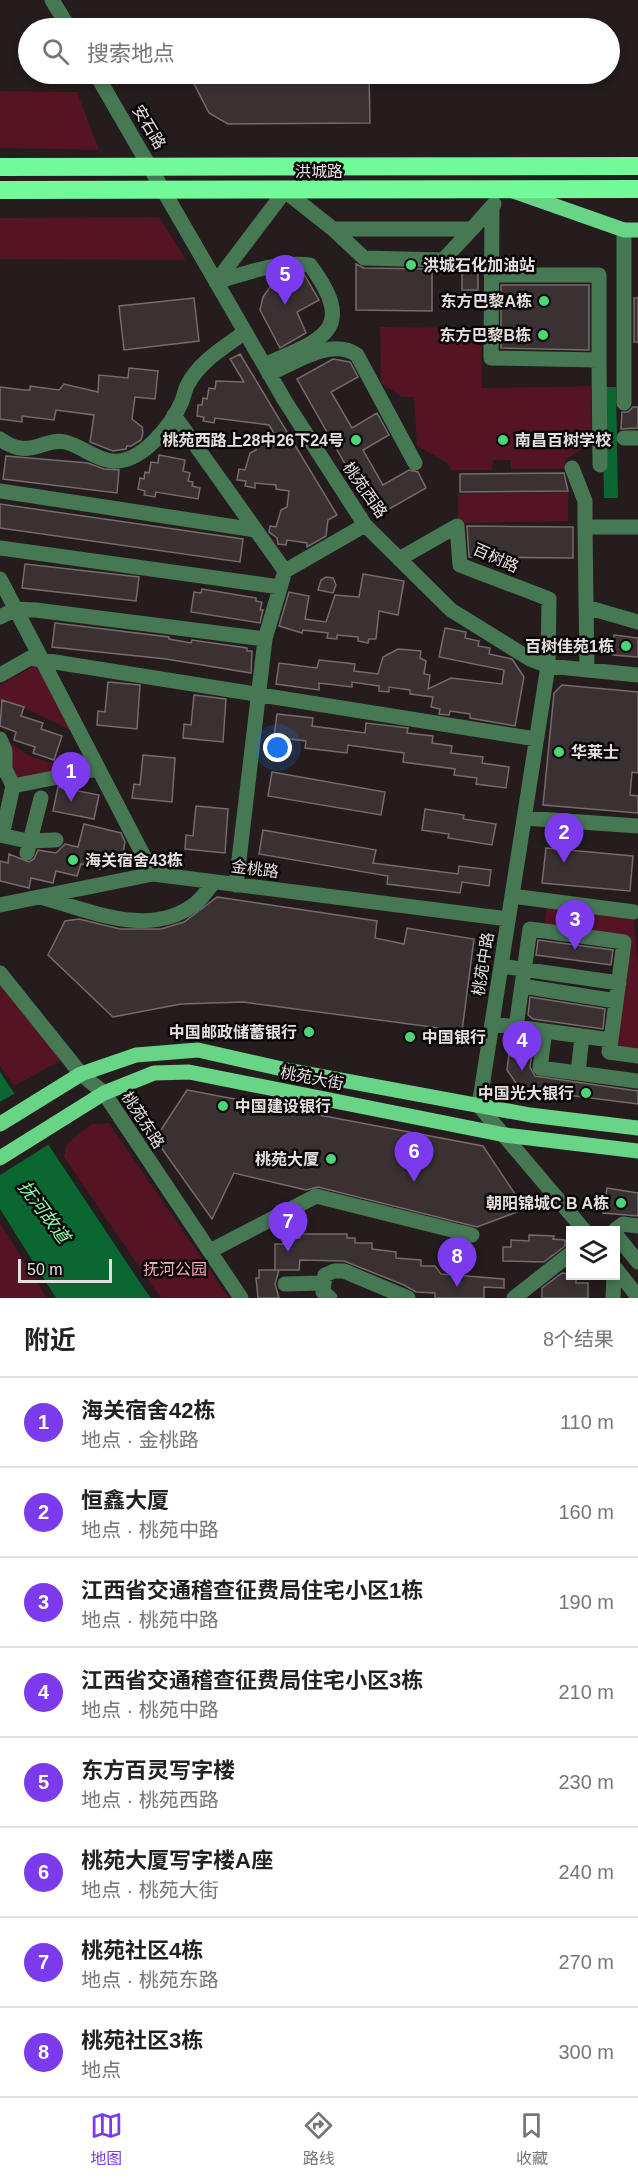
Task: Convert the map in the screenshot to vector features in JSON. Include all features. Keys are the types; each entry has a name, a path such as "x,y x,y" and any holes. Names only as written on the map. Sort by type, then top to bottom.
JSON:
{"highway":[{"name":"洪城路","path":"0,167 638,166"},
{"name":"洪城路","path":"0,190 638,189"}],"main road":[{"path":"507,189 631,230"},
{"name":"桃苑大街","path":"0,1125 81,1074 136,1055 198,1050 282,1069 478,1106 530,1115 638,1128"},
{"name":"桃苑大街","path":"0,1158 104,1093 154,1073 189,1072 505,1135 638,1151"}],"street":[{"path":"52,0 63,18"},
{"name":"安石路","path":"102,84 152,167"},
{"name":"桃苑西路","path":"152,167 266,369 365,525 451,610 530,659 548,666 638,675"},
{"path":"216,282 285,190 333,228 364,258 443,260 507,189"},
{"path":"492,207 491,358 599,360"},
{"path":"333,228 472,229"},
{"path":"628,396 631,336 631,230"},
{"path":"216,282 277,264 310,265 318,276 334,309 332,322 324,336 266,369"},
{"path":"491,275 599,275 600,465"},
{"path":"0,439 15,447 29,449 57,441 67,442 98,458 124,460 148,445 166,428 188,384 207,360 245,332"},
{"path":"266,369 331,347 351,351 357,355 415,463"},
{"path":"174,415 285,571"},
{"path":"572,468 585,501 587,670"},
{"path":"0,491 256,530"},
{"path":"236,885 265,639 285,571 365,525"},
{"name":"百树路","path":"399,559 457,526 460,565 549,599 548,666"},
{"path":"585,527 638,527"},
{"path":"0,548 280,587"},
{"path":"0,579 153,874"},
{"path":"0,610 13,603 36,610 265,639"},
{"path":"0,617 13,603"},
{"path":"586,607 638,622"},
{"path":"0,675 30,658 43,662 536,739"},
{"name":"桃苑中路","path":"478,1106 548,666"},
{"path":"0,739 5,751 3,770 13,786 3,831 0,834 29,847 56,840"},
{"path":"13,786 98,769"},
{"path":"29,847 41,798"},
{"path":"524,818 638,826"},
{"name":"金桃路","path":"0,905 153,874 508,919"},
{"path":"41,897 114,918 139,921 163,917 189,907 214,882"},
{"path":"512,896 634,912"},
{"path":"516,1027 530,929 624,942 609,1052 638,1056"},
{"path":"501,966 619,983"},
{"name":"桃苑东路","path":"0,973 81,1074 104,1093 241,1298"},
{"path":"522,986 616,1001"},
{"path":"492,1024 611,1040"},
{"path":"545,1031 540,1068 638,1078"},
{"path":"578,1073 582,1036"},
{"path":"478,1106 581,1226"},
{"path":"210,1251 316,1196 472,1235"},
{"path":"620,1226 623,1224 638,1226"},
{"path":"620,1241 638,1262"},
{"path":"514,1298 566,1257"},
{"path":"330,1298 323,1292 323,1283 325,1275 334,1271 344,1271 408,1298"},
{"path":"620,1275 638,1297"},
{"path":"613,1298 614,1280"},
{"path":"285,1284 323,1283"}],"green space":[{"path":"0,91 77,92 99,150 0,148"},
{"path":"159,217 186,260 0,259 0,218"},
{"path":"380,327 481,328 482,388 591,386 592,443 565,460 565,469 511,469 511,460 493,460 492,470 452,470 446,462 417,446 414,397 402,397 381,383"},
{"path":"568,492 568,521 458,523 458,494"},
{"path":"36,665 71,730 4,699 0,705 0,685"},
{"path":"6,740 28,755 68,769 17,783"},
{"path":"547,906 633,918 638,965 638,1053 613,1049 628,937 544,926"},
{"path":"0,972 60,1061 14,1086 0,1066"},
{"name":"抚河公园","path":"109,1123 229,1298 161,1298 153,1287 64,1157 67,1144 91,1124"},
{"path":"0,1223 47,1298 0,1298"}],"water":[{"path":"602,387 616,387 618,498 604,498"},
{"name":"抚河故道","path":"0,1072 151,1298 56,1298 0,1209"}],"pier":[{"path":"17,1092 51,1143 0,1175 0,1102"}],"building":[{"path":"194,84 369,84 370,123 228,124 209,113"},
{"path":"462,260 478,260 478,290 462,290"},
{"path":"356,264 364,268 432,269 432,311 356,310"},
{"path":"304,274 319,300 297,312 306,333 280,348 260,310 263,297 272,284 285,275"},
{"path":"501,285 589,285 589,350 501,348"},
{"path":"194,298 199,341 124,350 119,306"},
{"path":"634,298 638,298 638,342 634,342"},
{"path":"240,354 337,515 328,520 326,536 307,547 307,543 287,540 286,545 278,544 277,538 269,532 270,526 276,527 281,510 287,507 289,491 276,489 276,485 255,483 255,488 245,486 246,481 237,480 239,469 245,470 250,453 256,450 256,444 282,446 269,425 215,418 214,423 203,421 204,417 197,416 198,405 202,405 203,398 207,399 209,388 215,389 216,381 244,382 230,359"},
{"name":"桃苑西路上28中26下24号","path":"333,359 350,362 358,377 331,392 352,428 377,413 389,435 363,450 383,485 409,470 418,472 426,488 375,517 297,379"},
{"path":"129,368 158,371 155,399 135,397 132,419 142,427 143,433 141,440 127,446 126,449 113,451 90,442 94,415 56,410 54,420 22,416 22,422 0,419 0,387 30,390 30,386 59,390 64,384 98,392 99,375 128,378"},
{"path":"633,407 638,407 638,428 621,429 622,412 628,412"},
{"path":"159,455 185,460 183,471 190,473 188,481 193,482 192,486 200,488 198,499 156,492 155,497 144,495 145,491 138,489 140,478 144,479 145,472 149,473 151,462 158,463"},
{"path":"6,456 88,463 104,469 119,470 117,493 3,479"},
{"path":"564,473 568,491 460,492 460,474"},
{"path":"0,504 243,539 240,562 0,528"},
{"path":"467,526 573,527 573,558 469,557"},
{"path":"25,564 139,577 136,601 22,588"},
{"path":"363,574 404,581 398,615 379,611 376,639 369,639 368,643 358,641 358,637 337,635 337,639 327,638 328,633 303,630 302,633 279,626 289,592 309,596 305,619 326,622 335,595 359,597"},
{"path":"326,577 333,578 336,585 333,593 318,590 321,580"},
{"path":"202,589 256,598 256,601 262,602 260,623 191,612 194,592 201,593"},
{"path":"55,623 169,637 169,639 191,643 192,640 247,648 247,651 252,651 251,673 166,659 52,647"},
{"path":"445,628 466,632 465,638 479,641 478,646 490,648 489,654 512,659 524,677 515,726 470,718 470,714 450,711 449,715 439,714 440,709 431,707 433,697 410,694 410,690 389,687 389,692 379,691 379,686 352,682 352,687 319,683 319,690 276,684 279,663 317,668 319,660 355,664 354,671 378,674 383,657 398,649 421,651 420,658 426,661 424,674 430,675 428,689 451,678 502,684 504,670 439,657"},
{"name":"百树佳苑1栋","path":"614,635 638,638 638,657 613,655"},
{"path":"108,682 140,685 137,729 97,725 98,711 105,712"},
{"path":"562,685 638,692 638,773 632,772 630,795 638,796 638,813 543,805 554,693"},
{"path":"194,695 226,699 223,742 183,738 184,724 191,725"},
{"path":"2,700 24,707 21,716 43,723 41,729 62,736 54,760 33,753 35,747 14,740 16,732 0,726"},
{"path":"277,714 313,718 312,726 365,733 366,723 408,728 407,733 433,736 432,743 452,746 451,753 483,757 482,763 509,767 506,788 476,784 477,778 454,775 455,769 403,762 404,753 348,745 347,753 305,748 306,741 274,737"},
{"path":"143,755 175,758 172,802 132,798 134,784 140,785"},
{"path":"272,772 385,792 381,815 268,796"},
{"path":"58,787 99,795 94,819 53,811"},
{"path":"196,806 228,809 225,853 185,849 186,835 193,836"},
{"path":"425,809 464,815 463,819 496,824 492,845 448,838 449,834 422,830"},
{"name":"海关宿舍43栋","path":"84,824 121,833 125,842 122,857 104,853 100,869 81,864 77,876 56,871 53,883 31,878 29,888 0,881 0,861 8,863 9,854 29,862 34,859 38,850 56,853 65,844 78,847"},
{"path":"263,830 376,850 373,863 458,874 459,866 491,870 489,886 462,882 460,893 387,884 388,876 259,854"},
{"path":"546,848 633,856 630,891 542,883"},
{"path":"217,897 377,921 375,938 404,944 407,928 474,939 462,1031 243,1002 181,1004 113,1017 48,955 65,921 79,919 120,929 161,929 184,922"},
{"path":"538,940 613,950 611,965 536,955"},
{"path":"530,997 605,1009 603,1029 533,1019 528,1015"},
{"path":"511,1037 534,1040 530,1067 535,1076 638,1091 638,1104 520,1089 507,1070"},
{"name":"桃苑大厦","path":"187,1090 483,1146 525,1209 477,1227 318,1187 306,1190 234,1173 212,1219 155,1139"},
{"name":"朝阳锦城C B A栋","path":"607,1188 638,1193 638,1216 603,1213"},
{"path":"300,1234 347,1234 347,1238 355,1238 355,1243 372,1243 372,1249 396,1252 396,1258 421,1260 421,1266 435,1266 441,1274 504,1279 504,1288 484,1287 484,1298 435,1298 435,1293 416,1292 344,1261 300,1260 299,1270 275,1270 275,1244 283,1244 283,1237 300,1238"},
{"path":"529,1235 554,1236 553,1239 565,1240 565,1246 544,1262 503,1261 503,1247 511,1247 511,1240 529,1241"},
{"path":"259,1270 279,1270 275,1284 279,1298 258,1298 256,1278 259,1278"},
{"path":"562,1273 566,1274 566,1280 588,1283 588,1298 542,1298 542,1288"}],"place":[{"name":"洪城石化加油站","path":"411,265"},
{"name":"东方巴黎A栋","path":"544,301"},
{"name":"东方百灵写字楼","path":"285,305"},
{"name":"东方巴黎B栋","path":"543,335"},
{"name":"桃苑西路上28中26下24号","path":"356,440"},
{"name":"南昌百树学校","path":"503,440"},
{"name":"百树佳苑1栋","path":"626,646"},
{"name":"华莱士","path":"559,752"},
{"name":"海关宿舍42栋","path":"71,802"},
{"name":"海关宿舍43栋","path":"73,860"},
{"name":"恒鑫大厦","path":"564,863"},
{"name":"江西省交通稽查征费局住宅小区1栋","path":"575,950"},
{"name":"中国邮政储蓄银行","path":"309,1032"},
{"name":"中国银行","path":"410,1037"},
{"name":"江西省交通稽查征费局住宅小区3栋","path":"522,1071"},
{"name":"中国光大银行","path":"586,1093"},
{"name":"中国建设银行","path":"223,1106"},
{"name":"桃苑大厦","path":"331,1159"},
{"name":"桃苑大厦写字楼A座","path":"414,1182"},
{"name":"朝阳锦城C B A栋","path":"621,1203"},
{"name":"桃苑社区4栋","path":"288,1252"},
{"name":"桃苑社区3栋","path":"457,1287"}]}
